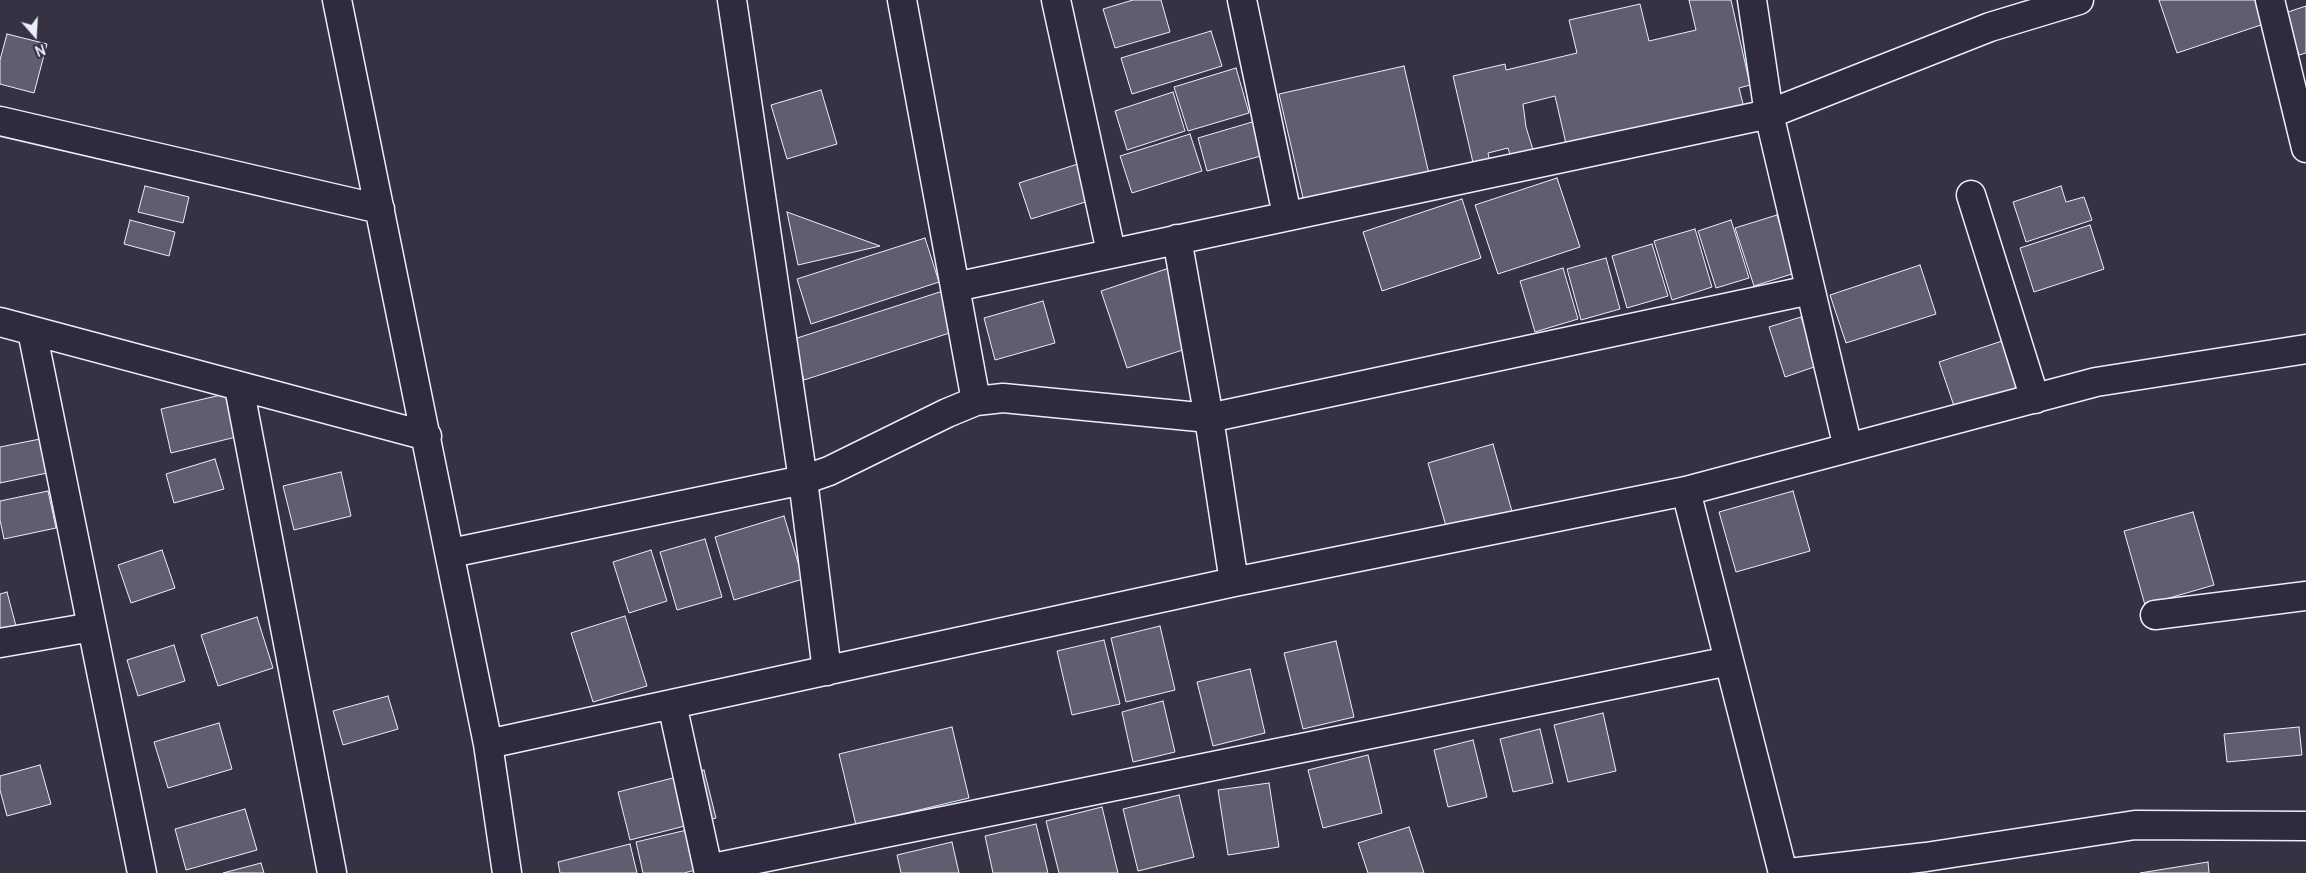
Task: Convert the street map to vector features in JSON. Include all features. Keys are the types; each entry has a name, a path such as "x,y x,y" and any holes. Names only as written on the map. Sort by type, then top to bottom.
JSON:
{"street":[{"path":"337,0 451,554 488,744 507,873"},
{"path":"732,0 803,480 827,670"},
{"path":"902,0 976,401"},
{"path":"1056,0 1111,252"},
{"path":"1242,0 1287,216"},
{"path":"1752,0 1769,114 1848,448"},
{"path":"955,287 1111,252 1769,114 1990,27 2079,0"},
{"path":"2270,0 2306,148"},
{"path":"0,121 380,209"},
{"path":"1971,195 2034,398"},
{"path":"1177,239 1209,418 1234,582"},
{"path":"451,554 803,480 829,471 947,413 976,401 1003,398 1209,418 1810,290"},
{"path":"0,322 427,436"},
{"path":"32,331 142,873"},
{"path":"488,744 1234,582 1686,491 2096,382 2306,349"},
{"path":"240,387 332,873"},
{"path":"1686,491 1783,873"},
{"path":"2155,615 2306,596"},
{"path":"0,643 92,627"},
{"path":"672,704 708,871 1729,661"},
{"path":"1789,873 1928,865 2135,825 2306,826"}],"building":[{"path":"1133,0 1161,0 1170,32 1115,48 1103,9"},
{"path":"1689,0 1731,0 1750,85 1739,88 1744,108 1567,148 1555,96 1523,104 1526,127 1534,153 1511,158 1508,148 1488,153 1490,163 1474,167 1453,76 1505,64 1506,70 1577,53 1569,20 1640,4 1649,41 1696,30"},
{"path":"2159,0 2256,0 2264,24 2177,53"},
{"path":"2306,6 2306,53 2299,55 2285,13"},
{"path":"1211,31 1222,66 1132,94 1121,58"},
{"path":"7,34 47,44 34,93 0,84 0,60"},
{"path":"1404,66 1429,174 1304,202 1279,94"},
{"path":"1236,68 1249,113 1188,131 1174,87"},
{"path":"821,90 837,144 787,159 771,105"},
{"path":"1173,92 1185,131 1127,150 1115,111"},
{"path":"1259,120 1268,154 1207,171 1198,138"},
{"path":"1190,134 1202,171 1132,193 1120,156"},
{"path":"1084,162 1095,199 1031,219 1019,183"},
{"path":"1557,178 1580,247 1498,274 1475,205"},
{"path":"145,186 189,197 183,223 138,212"},
{"path":"2061,186 2066,202 2084,197 2092,220 2026,242 2013,202"},
{"path":"1462,199 1481,258 1382,291 1363,232"},
{"path":"787,212 880,246 798,265"},
{"path":"1777,215 1795,273 1754,286 1735,228"},
{"path":"130,220 175,232 169,256 124,244"},
{"path":"1731,220 1749,278 1716,288 1698,231"},
{"path":"2090,225 2104,269 2034,292 2020,248"},
{"path":"1695,229 1712,287 1672,300 1654,241"},
{"path":"925,238 939,282 811,324 797,279"},
{"path":"1652,244 1668,296 1627,308 1612,256"},
{"path":"1606,258 1620,309 1581,320 1567,269"},
{"path":"1920,265 1936,314 1846,343 1830,295"},
{"path":"1169,268 1195,346 1127,368 1101,291"},
{"path":"1563,268 1578,319 1535,332 1520,281"},
{"path":"949,289 962,329 804,380 791,340"},
{"path":"1043,301 1055,343 995,360 984,318"},
{"path":"1801,317 1817,366 1785,377 1769,327"},
{"path":"2005,340 2021,388 1955,409 1939,362"},
{"path":"225,394 236,437 171,453 161,409"},
{"path":"40,439 47,473 0,483 0,447"},
{"path":"1493,444 1513,515 1448,533 1428,463"},
{"path":"215,459 224,489 174,503 166,474"},
{"path":"341,472 351,516 294,530 283,486"},
{"path":"48,491 56,528 4,539 0,520 0,501"},
{"path":"1793,491 1810,551 1736,572 1719,512"},
{"path":"2193,512 2214,585 2145,605 2124,531"},
{"path":"784,516 803,579 734,600 715,537"},
{"path":"705,539 722,597 677,610 660,552"},
{"path":"162,550 175,588 131,603 118,565"},
{"path":"651,550 667,601 629,613 613,562"},
{"path":"7,592 16,626 0,629 0,594"},
{"path":"625,616 647,686 593,702 571,633"},
{"path":"257,617 273,668 218,686 201,635"},
{"path":"1160,626 1175,690 1126,702 1111,638"},
{"path":"1104,640 1120,704 1072,715 1057,651"},
{"path":"1336,641 1354,717 1303,729 1284,653"},
{"path":"174,645 185,681 138,696 127,660"},
{"path":"1250,669 1265,733 1213,746 1197,682"},
{"path":"388,696 398,729 343,745 333,711"},
{"path":"1163,701 1175,752 1133,762 1122,712"},
{"path":"1603,713 1616,771 1568,782 1554,725"},
{"path":"219,723 232,769 168,788 154,742"},
{"path":"952,727 969,798 856,825 839,754"},
{"path":"2299,727 2302,755 2227,762 2224,734"},
{"path":"1540,729 1553,783 1513,792 1500,739"},
{"path":"1473,740 1487,797 1448,807 1434,750"},
{"path":"1368,755 1382,813 1323,828 1308,770"},
{"path":"40,765 51,804 7,816 0,790 0,776"},
{"path":"704,770 716,818 630,840 618,792"},
{"path":"1269,783 1279,847 1228,855 1218,790"},
{"path":"1179,795 1194,857 1138,871 1123,809"},
{"path":"1102,807 1118,873 1059,873 1046,821"},
{"path":"245,809 257,850 186,870 175,829"},
{"path":"1036,824 1048,873 993,873 985,836"},
{"path":"708,825 718,864 684,873 643,873 636,842"},
{"path":"1409,827 1424,873 1368,873 1358,843"},
{"path":"952,842 959,873 901,873 897,855"},
{"path":"630,844 637,873 560,873 558,862"},
{"path":"2208,862 2209,873 2140,873"},
{"path":"261,863 264,873 223,873"}]}
